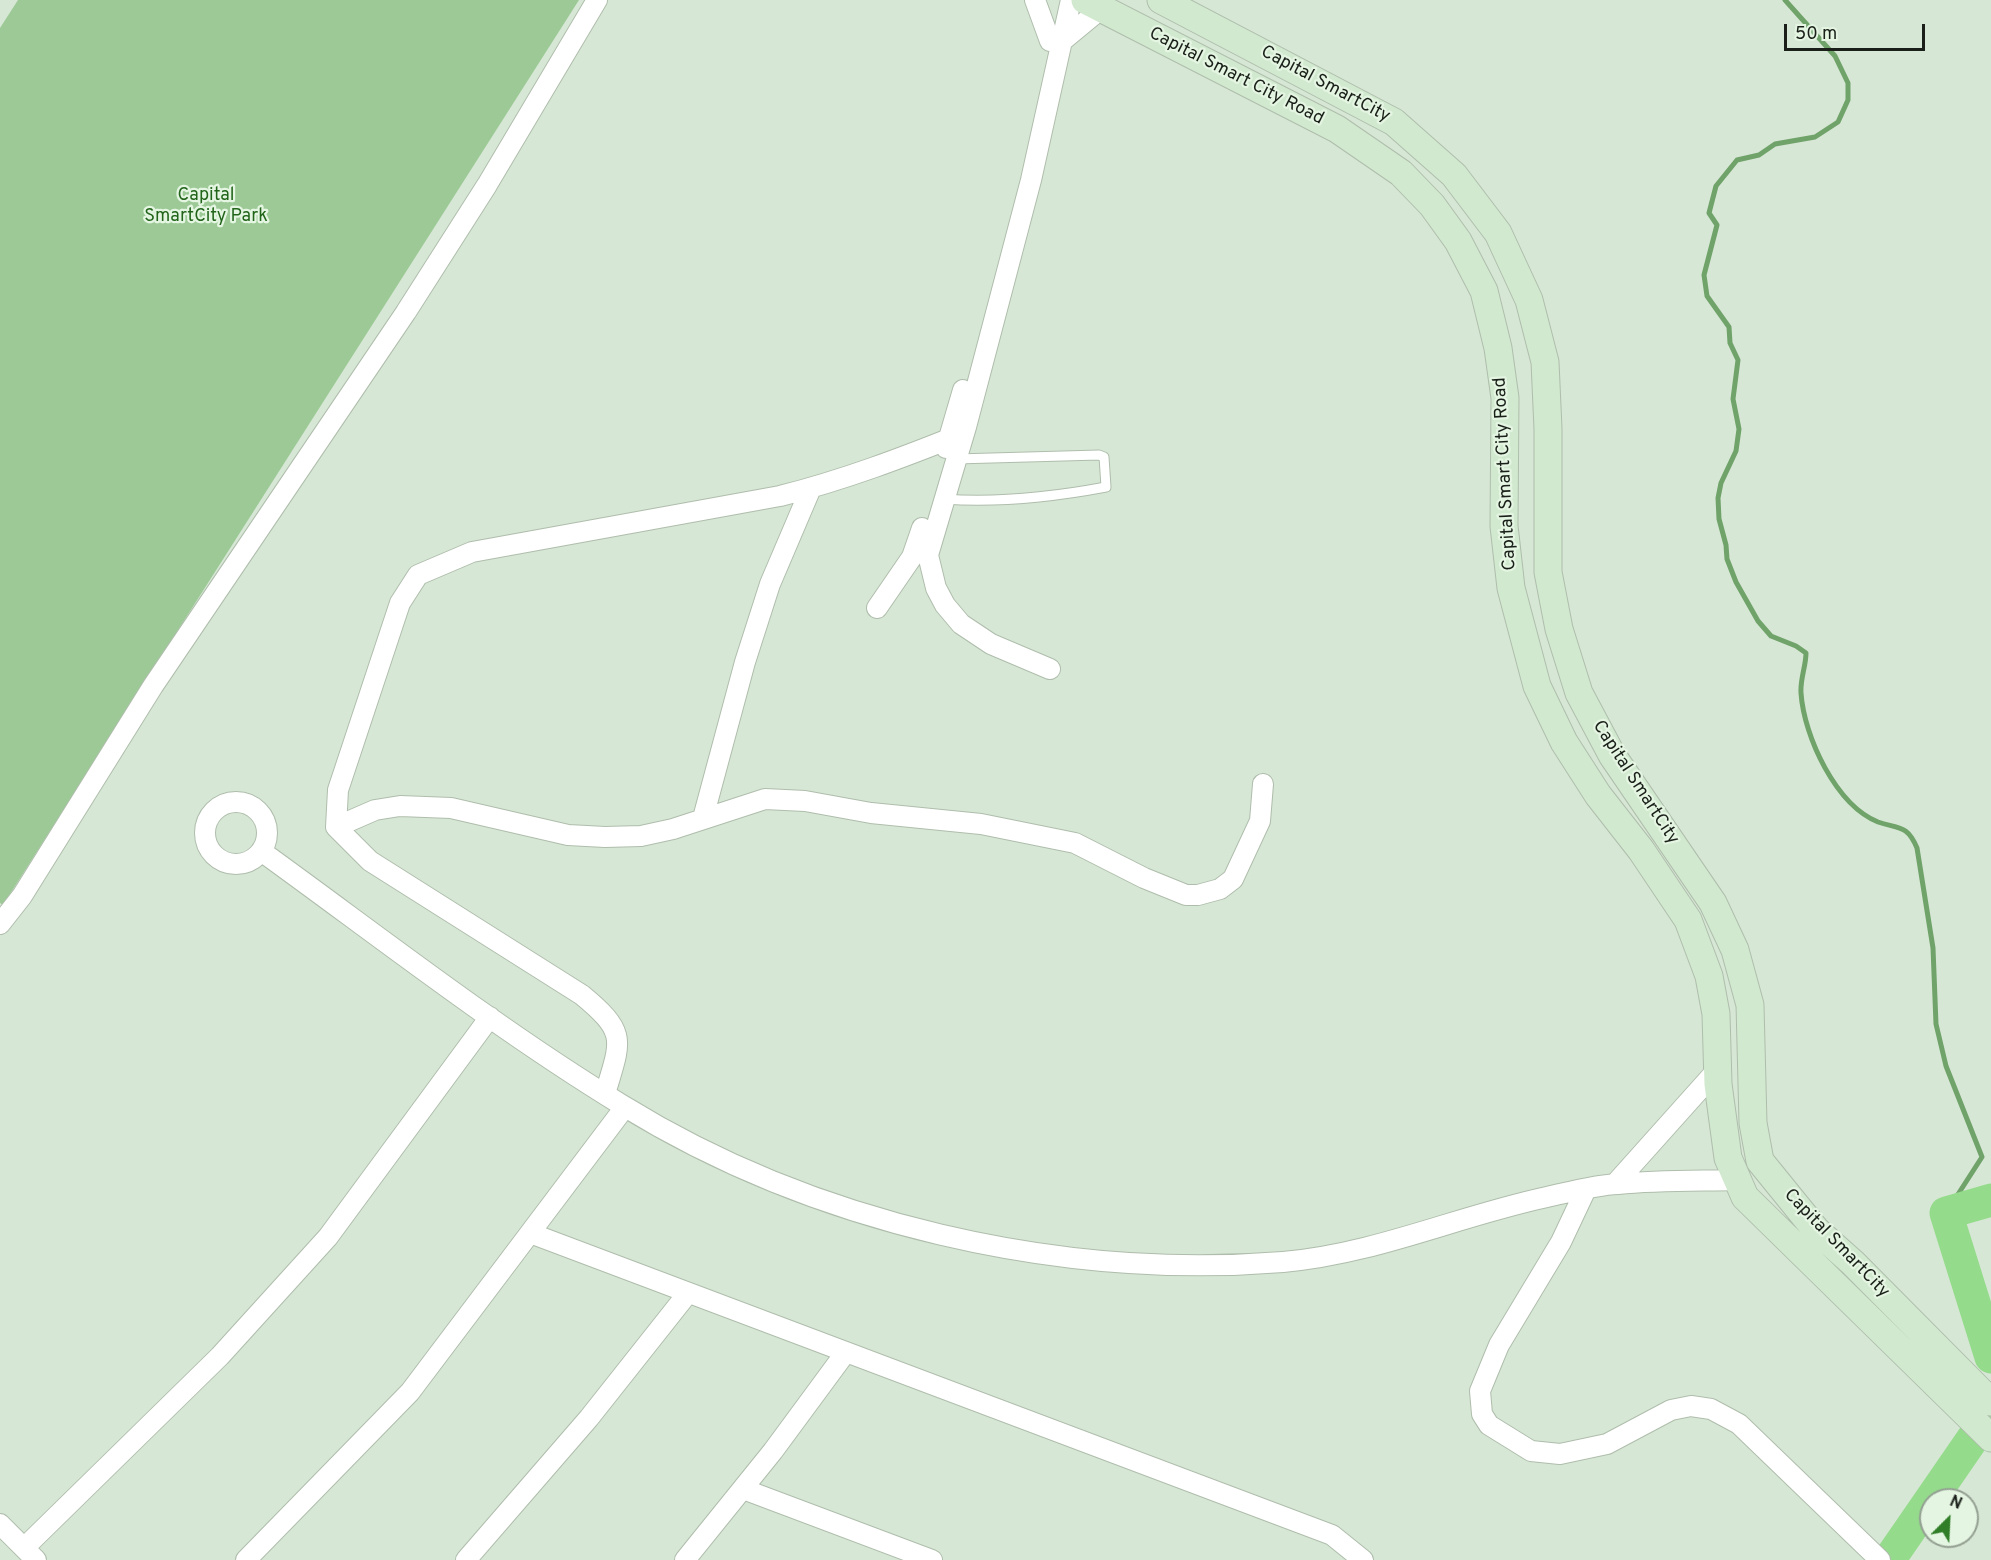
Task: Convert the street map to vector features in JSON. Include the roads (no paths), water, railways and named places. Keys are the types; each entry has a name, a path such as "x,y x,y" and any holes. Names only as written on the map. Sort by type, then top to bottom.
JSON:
{"street":[{"path":"1,920 22,896 153,686 406,312 487,185 597,0"},
{"path":"1035,0 1056,41"},
{"path":"1056,41 1058,0"},
{"path":"1050,669 991,644 961,624 945,605 922,553 956,436 1028,159 1056,41 1071,0"},
{"name":"Capital SmartCity","path":"1161,0 1394,122 1454,175 1498,233 1529,300 1545,362 1548,429 1548,572 1559,629 1579,693 1612,754 1713,903 1735,950 1750,1005 1753,1123 1760,1161 1816,1230 1853,1263 1991,1402"},
{"path":"1056,41 1094,4"},
{"name":"Capital Smart City Road","path":"1094,4 1337,129 1401,173 1432,205 1458,241 1484,291 1498,348 1504,398 1504,526 1511,588 1537,687 1564,742 1586,777 1641,850 1688,920 1709,976 1716,1014 1717,1070 1728,1158 1745,1197 1835,1284"},
{"path":"877,608 922,553 944,499 956,459 956,436"},
{"path":"605,1094 619,1047 610,1018 582,995 369,861 336,827 338,790 400,603 418,575 472,552 810,488 907,457 956,436"},
{"path":"703,818 744,662 770,584 810,488"},
{"path":"336,827 375,810 400,806 451,808 568,835 641,836 765,799 805,801 871,813 981,824 1075,843 1144,878 1186,895 1198,895 1220,889 1233,879 1260,821 1263,784"},
{"path":"261,851 490,1017 625,1107 766,1178 808,1195 908,1227 1031,1252 1153,1265 1283,1262 1366,1249 1542,1198 1586,1189 1615,1184 1738,1180"},
{"path":"0,1524 30,1554 220,1356 328,1237 490,1017"},
{"path":"1615,1184 1717,1070"},
{"path":"253,1558 410,1392 625,1107"},
{"path":"1586,1189 1561,1242 1495,1354 1480,1391 1482,1414 1489,1425 1531,1451 1560,1454 1607,1444 1671,1410 1691,1406 1711,1409 1739,1424 1862,1540 1880,1560"},
{"path":"531,1233 1332,1534 1363,1560"},
{"name":"Capital SmartCity","path":"1835,1284 1991,1438"},
{"path":"466,1560 589,1418 688,1293"},
{"path":"685,1560 743,1489 846,1352"},
{"path":"743,1489 889,1553 932,1560"}],"lane":[{"path":"944,499 997,501 1071,494 1106,487 1108,482 1104,457 1099,455 956,459"}],"waterway":[{"path":"1785,0 1835,56 1848,83 1848,100 1838,122 1815,137 1775,144 1759,155 1737,160 1716,186 1709,213 1717,225 1704,275 1707,296 1729,327 1730,343 1738,360 1733,399 1739,429 1736,451 1721,483 1718,498 1719,519 1727,559 1736,582 1758,621 1771,636 1796,646 1806,653 1801,688 1803,710 1808,729 1825,768 1849,801 1878,822 1906,831 1917,848 1933,948 1936,1024 1946,1066 1982,1157 1946,1213"},
{"path":"1991,1200 1946,1213 1991,1357"},
{"path":"1889,1560 1991,1412"}],"park label":[{"name":"Capital SmartCity Park","path":"206,206"}]}
